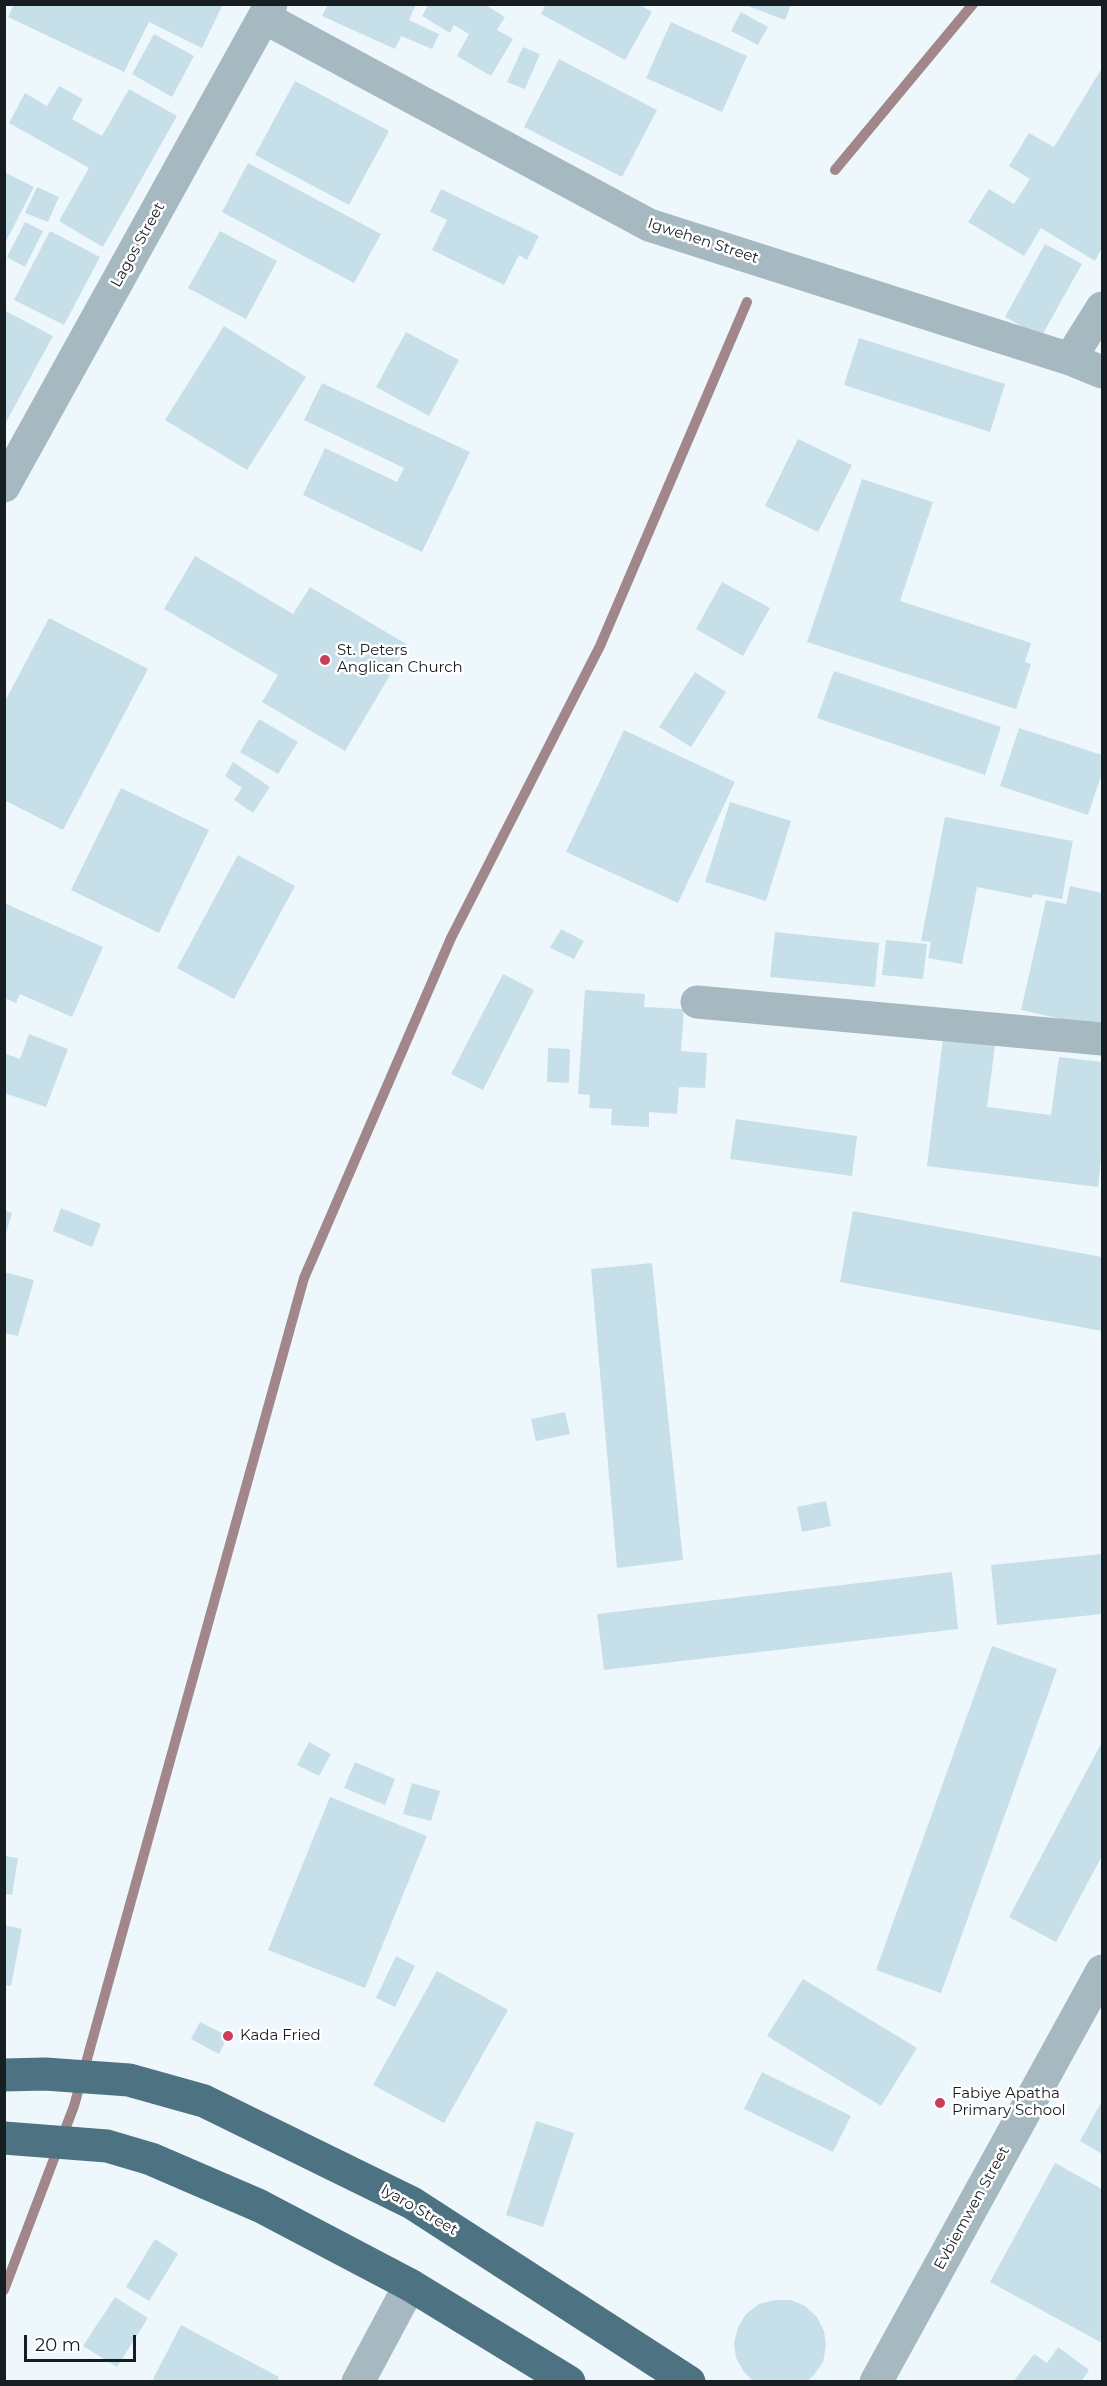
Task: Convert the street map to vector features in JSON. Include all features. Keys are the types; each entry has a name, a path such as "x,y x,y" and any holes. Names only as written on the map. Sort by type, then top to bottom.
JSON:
{"highway":[{"name":"Iyaro Street","path":"4,2075 45,2074 129,2080 204,2101 412,2203 689,2382"},
{"path":"4,2138 107,2146 151,2159 260,2206 410,2285 569,2382"}],"street":[{"name":"Igwehen Street","path":"268,11 649,225 1070,358 1102,372"},
{"name":"Lagos Street","path":"4,486 268,11"},
{"path":"1070,358 1102,308"},
{"path":"697,1002 1102,1039"},
{"name":"Evbiemwen Street","path":"876,2382 1102,1971"},
{"path":"358,2382 410,2285"}],"building":[{"path":"14,4 223,4 202,48 149,22 124,72 8,17"},
{"path":"328,4 416,4 409,20 439,34 432,49 401,36 395,49 322,16"},
{"path":"429,4 484,4 505,17 497,30 513,39 491,76 457,56 469,34 454,25 450,33 422,16"},
{"path":"546,4 638,4 652,12 625,60 541,14"},
{"path":"745,5 791,5 785,20"},
{"path":"741,12 768,27 758,45 731,31"},
{"path":"671,22 747,56 722,112 646,78"},
{"path":"154,34 194,56 172,97 132,74"},
{"path":"523,47 540,54 525,89 507,82"},
{"path":"559,59 657,110 622,177 524,127"},
{"path":"1102,68 1102,248 1095,261 1041,228 1024,256 968,222 989,189 1014,204 1030,179 1009,166 1029,133 1054,147"},
{"path":"295,81 389,131 349,205 255,155"},
{"path":"59,86 83,99 72,119 102,136 129,89 177,116 103,247 59,221 89,168 9,123 25,93 47,106"},
{"path":"248,163 381,234 354,283 222,212"},
{"path":"4,172 34,187 4,245"},
{"path":"37,187 59,197 48,222 25,213"},
{"path":"441,189 539,236 527,260 519,255 504,285 432,250 447,220 430,212"},
{"path":"25,222 43,231 25,267 7,257"},
{"path":"50,231 100,257 64,325 14,300"},
{"path":"220,231 277,261 246,319 188,288"},
{"path":"1045,244 1082,264 1041,337 1005,317"},
{"path":"4,310 53,336 4,426"},
{"path":"224,326 306,377 247,470 165,420"},
{"path":"406,332 459,360 429,416 376,387"},
{"path":"859,338 1005,384 990,432 844,385"},
{"path":"322,383 470,452 422,552 303,495 325,448 397,482 404,468 304,420"},
{"path":"798,439 852,465 818,532 765,506"},
{"path":"862,479 933,502 900,601 1031,643 1025,662 1031,664 1016,709 807,642"},
{"name":"St. Peters Anglican Church","path":"195,556 293,614 310,587 408,645 345,751 262,702 278,675 164,609"},
{"path":"722,582 770,608 743,656 696,629"},
{"path":"49,618 148,669 63,830 4,800 4,703"},
{"path":"834,671 1001,727 985,775 817,718"},
{"path":"695,672 726,692 691,747 659,727"},
{"path":"259,719 298,742 278,774 240,752"},
{"path":"1019,728 1102,755 1102,773 1088,815 1000,786"},
{"path":"624,730 735,782 678,903 566,852"},
{"path":"233,762 270,787 253,813 234,800 242,788 225,776"},
{"path":"121,788 209,830 159,933 71,890"},
{"path":"730,802 791,821 766,901 705,882"},
{"path":"945,817 1073,841 1062,899 1033,894 1032,898 977,887 962,964 928,958 931,942 921,941"},
{"path":"238,855 295,886 234,999 177,968"},
{"path":"1070,886 1102,893 1102,1028 1021,1010 1046,900 1066,904"},
{"path":"4,903 103,947 72,1017 20,994 16,1003 4,998"},
{"path":"561,929 584,941 574,959 550,948"},
{"path":"775,932 879,943 875,987 770,977"},
{"path":"886,940 927,944 923,979 882,975"},
{"path":"503,974 534,990 483,1090 451,1074"},
{"path":"585,990 645,994 644,1007 684,1009 681,1051 707,1053 705,1088 679,1087 677,1114 649,1112 649,1127 611,1125 612,1109 589,1108 590,1095 578,1094"},
{"path":"29,1034 68,1049 46,1107 4,1093 4,1053 20,1059"},
{"path":"943,1039 995,1045 987,1107 1051,1115 1059,1057 1102,1062 1102,1149 1098,1187 927,1166"},
{"path":"548,1048 570,1049 569,1083 547,1082"},
{"path":"736,1119 857,1136 852,1176 730,1159"},
{"path":"61,1208 101,1224 92,1247 53,1231"},
{"path":"4,1210 12,1213 5,1237 4,1237"},
{"path":"853,1211 1102,1257 1102,1331 840,1282"},
{"path":"652,1263 683,1560 617,1568 591,1269"},
{"path":"4,1272 34,1280 18,1336 4,1333"},
{"path":"565,1412 570,1434 536,1441 531,1419"},
{"path":"826,1501 831,1526 802,1532 797,1507"},
{"path":"1102,1554 1102,1614 997,1625 991,1565"},
{"path":"952,1572 958,1629 604,1670 597,1614"},
{"path":"992,1646 1057,1669 941,1993 876,1970"},
{"path":"309,1742 331,1754 319,1776 297,1765"},
{"path":"1102,1742 1102,1856 1056,1942 1009,1917"},
{"path":"355,1762 395,1779 385,1805 344,1788"},
{"path":"412,1783 440,1791 431,1821 403,1814"},
{"path":"330,1797 427,1836 365,1988 268,1950"},
{"path":"4,1856 18,1858 12,1895 4,1894"},
{"path":"4,1925 22,1929 11,1986 4,1985"},
{"path":"396,1956 415,1966 395,2007 376,1998"},
{"path":"437,1971 508,2010 444,2123 373,2085"},
{"path":"803,1979 917,2048 881,2106 767,2036"},
{"path":"200,2022 228,2036 219,2054 191,2039"},
{"path":"762,2072 851,2116 833,2152 744,2109"},
{"path":"1102,2101 1102,2154 1080,2141"},
{"path":"536,2121 574,2133 543,2227 506,2215"},
{"path":"1055,2163 1102,2189 1102,2343 990,2282"},
{"path":"155,2239 178,2254 149,2301 126,2287"},
{"path":"115,2297 148,2318 117,2367 83,2346"},
{"path":"775,2300 791,2300 805,2306 817,2317 824,2331 826,2346 823,2362 806,2382 754,2382 744,2372 736,2358 734,2343 738,2327 746,2314 759,2304"},
{"path":"181,2325 279,2377 276,2382 158,2382 153,2379"},
{"path":"1058,2347 1089,2370 1081,2382 1013,2382 1034,2354 1047,2363"}],"waterway":[{"path":"835,170 973,4"},
{"path":"4,2290 74,2106 304,1278 451,938 600,646 747,302"}],"place":[{"name":"St. Peters Anglican Church","path":"325,660"},
{"name":"Kada Fried","path":"228,2036"},
{"name":"Fabiye Apatha Primary School","path":"940,2103"}]}
